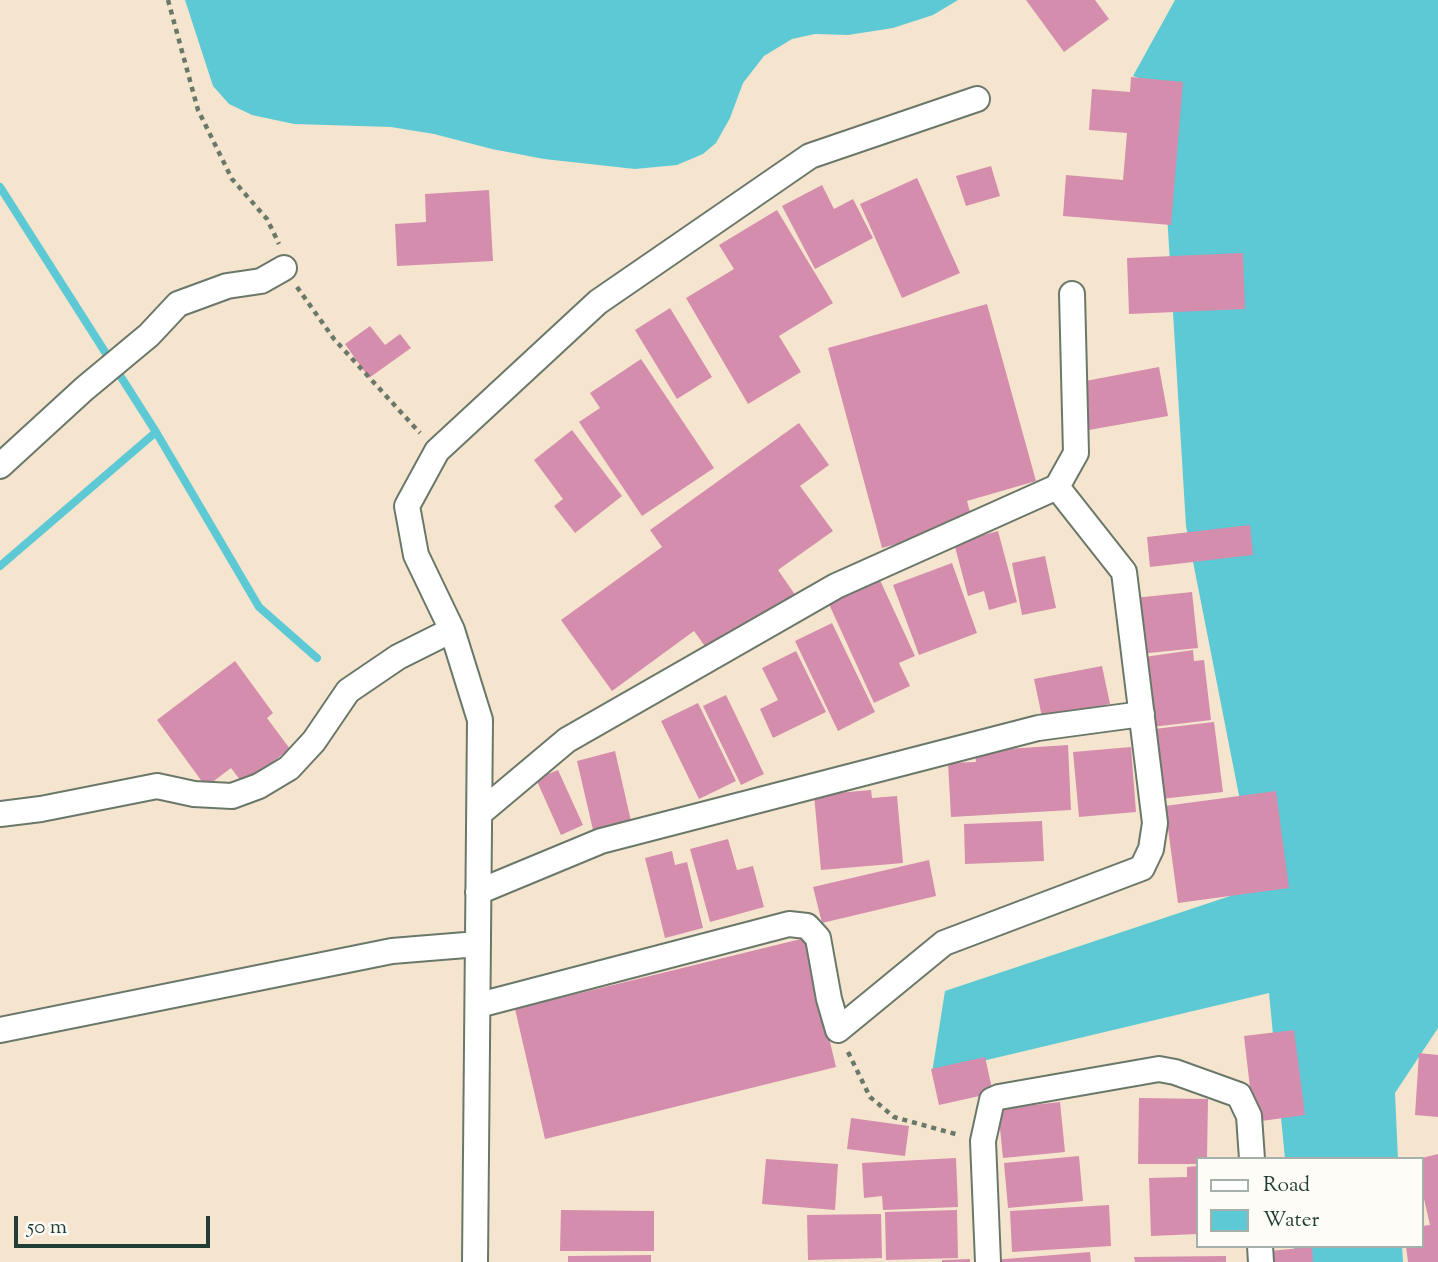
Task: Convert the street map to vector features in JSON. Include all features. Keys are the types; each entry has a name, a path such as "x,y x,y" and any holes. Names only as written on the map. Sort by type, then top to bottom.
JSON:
{"street":[{"path":"475,1262 480,720 452,631 416,555 407,506 437,451 598,302 810,156 977,99"},
{"path":"0,466 84,389 149,335 178,304 227,286 261,281 284,268"},
{"path":"480,813 567,740 836,586 1057,486 1076,453 1072,294"},
{"path":"479,1005 789,924 807,926 818,938 829,999 838,1030 944,943 1142,868 1151,849 1154,823 1124,572 1057,486"},
{"path":"0,814 41,809 157,786 194,794 232,796 250,789 289,768 314,741 348,691 398,657 452,631"},
{"path":"478,892 601,841 1038,728 1142,714"},
{"path":"0,1030 392,951 478,944"},
{"path":"988,1262 983,1141 992,1100 999,1097 1159,1069 1175,1072 1239,1095 1249,1116 1252,1157"}],"path":[{"path":"169,0 198,110 232,179 267,219 279,244 284,268 334,339 437,451"},
{"path":"838,1030 870,1097 894,1117 983,1141"}],"water":[{"path":"185,0 958,0 933,15 893,28 848,35 815,34 792,39 764,56 743,83 730,118 716,143 703,154 677,165 635,169 544,159 391,127 294,124 252,115 229,104 213,86"},
{"path":"1175,0 1438,0 1438,1028 1395,1093 1398,1157 1285,1157 1269,993 932,1073 945,991 1257,887 1186,526 1167,214 1174,90 1133,76"},
{"path":"1294,1248 1402,1248 1403,1262 1295,1262"}],"building":[{"path":"1026,0 1095,0 1109,19 1064,52"},
{"path":"1131,77 1183,82 1171,225 1063,216 1066,175 1123,180 1127,133 1089,130 1092,89 1130,92"},
{"path":"991,166 1000,196 966,206 956,176"},
{"path":"917,178 960,273 902,298 860,204"},
{"path":"822,185 834,209 853,199 873,238 815,269 782,206"},
{"path":"489,190 493,261 397,266 395,224 426,222 425,194"},
{"path":"777,210 833,303 779,336 801,372 748,404 686,298 734,269 719,245"},
{"path":"1243,253 1245,309 1129,314 1127,258"},
{"path":"987,304 1036,481 967,501 973,523 882,548 828,348"},
{"path":"670,308 712,377 677,399 635,330"},
{"path":"370,326 385,345 400,334 411,348 369,378 345,344"},
{"path":"641,359 714,468 642,516 579,422 600,408 590,393"},
{"path":"1159,367 1168,416 1083,431 1075,383"},
{"path":"799,423 829,465 800,486 833,531 778,570 796,596 712,656 694,631 612,691 561,620 662,547 650,530"},
{"path":"572,430 622,496 575,533 554,506 563,499 534,460"},
{"path":"1250,525 1253,555 1150,567 1147,537"},
{"path":"998,531 1017,602 989,610 984,591 968,596 954,543"},
{"path":"1045,556 1056,608 1022,615 1012,563"},
{"path":"952,563 977,633 919,655 893,585"},
{"path":"879,578 915,656 899,663 910,686 874,703 828,602"},
{"path":"1192,592 1198,648 1139,654 1134,598"},
{"path":"832,623 875,712 838,731 795,641"},
{"path":"1193,650 1194,661 1204,660 1211,720 1152,727 1144,657"},
{"path":"796,651 826,712 773,738 760,709 778,700 762,668"},
{"path":"235,661 273,713 267,718 290,749 243,784 231,768 206,787 157,720"},
{"path":"1102,666 1110,704 1042,717 1034,679"},
{"path":"726,695 764,774 741,785 703,706"},
{"path":"698,703 736,781 699,799 661,721"},
{"path":"1214,722 1223,792 1161,799 1154,729"},
{"path":"1068,745 1071,810 951,817 948,763 976,762 975,751"},
{"path":"1131,747 1136,812 1079,817 1073,752"},
{"path":"615,751 631,821 593,830 577,761"},
{"path":"558,770 583,825 561,835 536,779"},
{"path":"871,790 872,798 897,796 903,863 821,870 814,795"},
{"path":"1276,791 1289,888 1178,903 1165,806"},
{"path":"1042,821 1044,861 965,864 964,824"},
{"path":"728,839 737,870 753,866 764,907 710,922 690,849"},
{"path":"672,851 675,865 687,862 703,928 665,938 645,858"},
{"path":"929,860 936,896 822,923 813,887"},
{"path":"805,938 836,1067 545,1139 515,1009"},
{"path":"1294,1030 1305,1115 1254,1122 1244,1036"},
{"path":"1419,1053 1438,1055 1438,1117 1415,1115"},
{"path":"985,1057 993,1093 939,1105 931,1069"},
{"path":"1139,1098 1208,1099 1207,1157 1196,1157 1196,1164 1138,1164"},
{"path":"1060,1102 1065,1152 1003,1158 998,1109"},
{"path":"851,1118 909,1126 905,1156 847,1149"},
{"path":"1438,1154 1438,1262 1408,1262 1406,1248 1424,1248 1424,1226 1430,1225 1424,1199 1424,1158"},
{"path":"1079,1156 1083,1201 1008,1208 1004,1163"},
{"path":"956,1158 958,1207 883,1210 882,1196 864,1198 862,1163"},
{"path":"766,1159 838,1164 835,1210 762,1204"},
{"path":"1196,1166 1196,1234 1151,1236 1149,1178 1187,1177 1187,1167"},
{"path":"1109,1205 1111,1246 1012,1252 1010,1211"},
{"path":"561,1210 654,1211 654,1251 560,1251"},
{"path":"957,1210 958,1258 886,1260 885,1212"},
{"path":"881,1214 882,1258 808,1260 807,1215"},
{"path":"1312,1248 1313,1262 1270,1262 1269,1251"},
{"path":"1090,1252 1091,1262 993,1262 993,1260"},
{"path":"651,1255 651,1262 568,1262 568,1256"},
{"path":"1226,1256 1226,1262 1135,1262 1134,1257"},
{"path":"970,1259 970,1262 942,1262 942,1260"}],"waterway":[{"path":"0,187 156,432 259,607 317,658"},
{"path":"0,566 156,432"}]}
